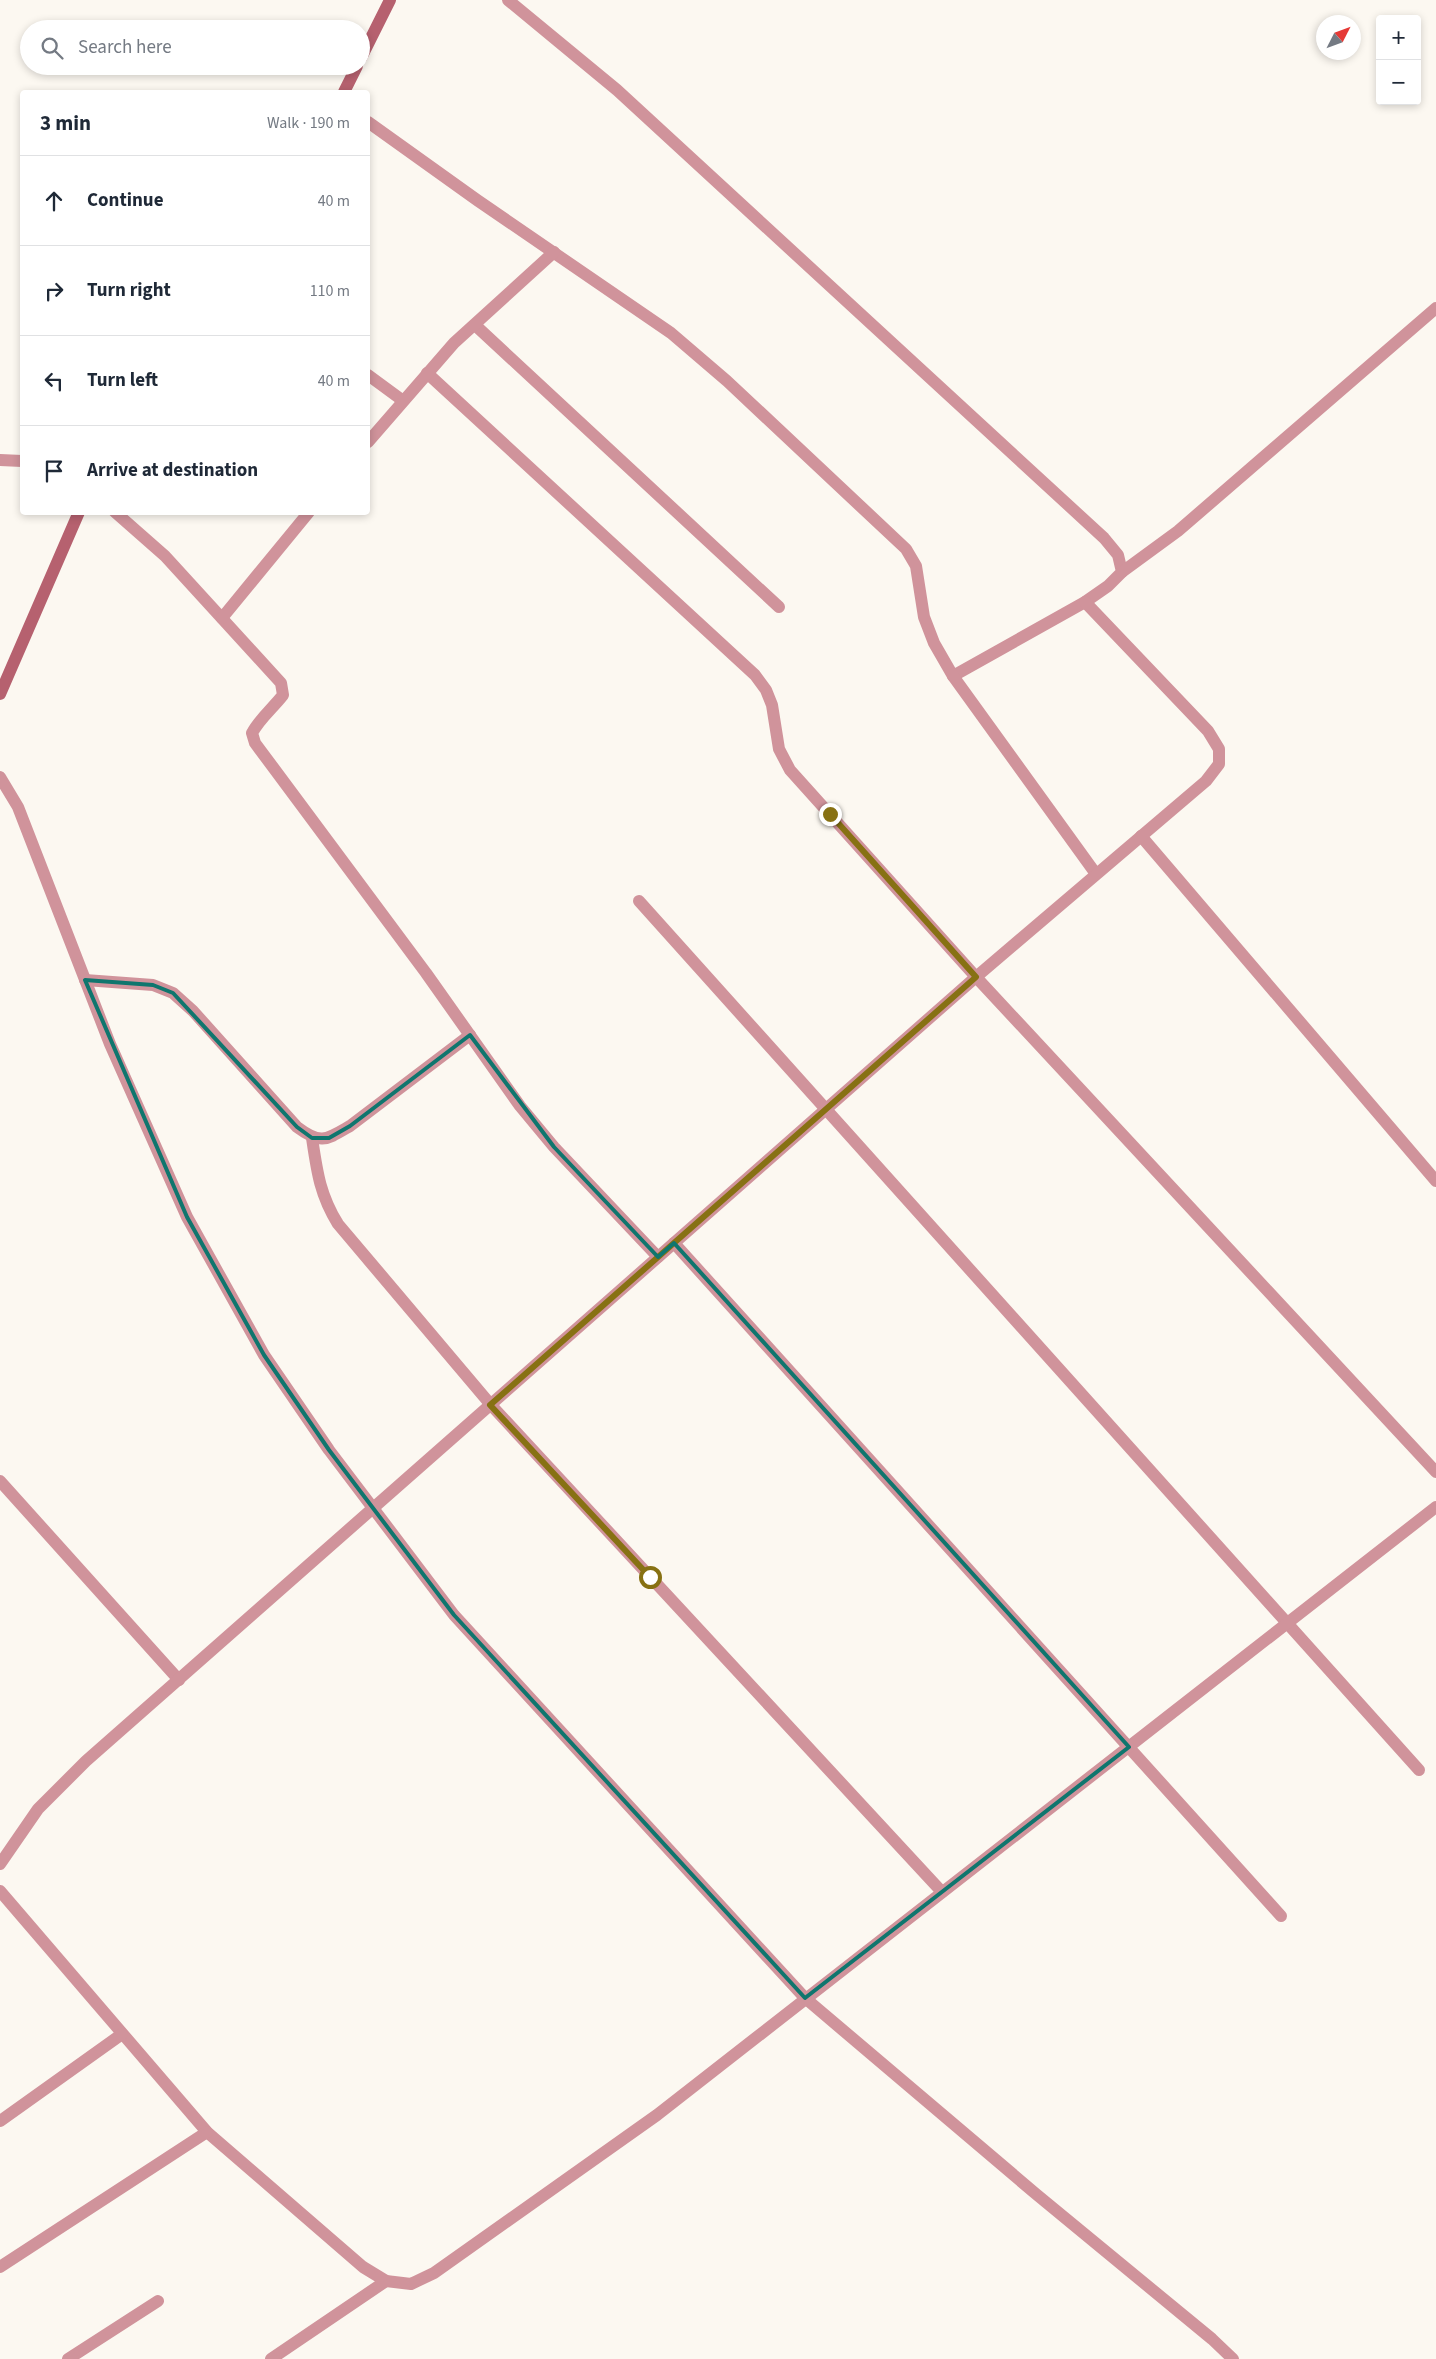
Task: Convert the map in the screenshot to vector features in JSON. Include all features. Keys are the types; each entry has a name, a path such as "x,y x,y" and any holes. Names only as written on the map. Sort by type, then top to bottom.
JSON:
{"street":[{"path":"370,40 390,0"},
{"path":"508,0 617,90 1097,531 1118,555 1122,572"},
{"path":"345,90 352,75"},
{"path":"370,123 678,339 734,387 906,549 916,566 924,617 934,643 953,676 1096,874"},
{"path":"370,440 426,373 554,252"},
{"path":"953,676 1085,602 1108,586 1122,572 1178,531 1436,308"},
{"path":"475,325 779,607"},
{"path":"426,373 755,675 766,690 772,705 779,749 790,770 976,977 1436,1472"},
{"path":"370,376 402,400"},
{"path":"0,460 20,461"},
{"path":"0,694 79,515"},
{"path":"118,515 165,556 281,683 283,695 274,707 258,722 252,733 255,743 520,1106 554,1147 658,1257"},
{"path":"222,618 307,515"},
{"path":"0,1864 38,1809 86,1761 976,977 1206,780 1219,764 1219,749 1208,731 1085,602"},
{"path":"0,778 18,807 110,1044 187,1217 264,1354 329,1450 454,1615 805,1998 1036,2194 1212,2339 1233,2359"},
{"path":"1141,836 1436,1182"},
{"path":"639,901 1419,1770"},
{"path":"85,980 153,985 173,993 193,1011 297,1127 312,1138 329,1138 350,1126 470,1035"},
{"path":"312,1138 318,1179 325,1203 338,1224 490,1405 942,1892"},
{"path":"674,1244 1281,1916"},
{"path":"0,1481 179,1680"},
{"path":"0,1891 207,2132 363,2267 386,2281 412,2284 434,2273 657,2115 1436,1507"},
{"path":"0,2121 122,2034"},
{"path":"0,2266 207,2132"},
{"path":"271,2359 386,2281"},
{"path":"68,2359 158,2301"}],"highlighted area":[{"path":"85,980 153,985 173,993 297,1127 312,1138 329,1138 350,1126 470,1035 554,1147 658,1257 674,1243 1129,1747 805,1998 454,1615 329,1450 264,1355 187,1217"}],"route":[{"path":"650,1577 490,1405 976,977 830,814"}]}
